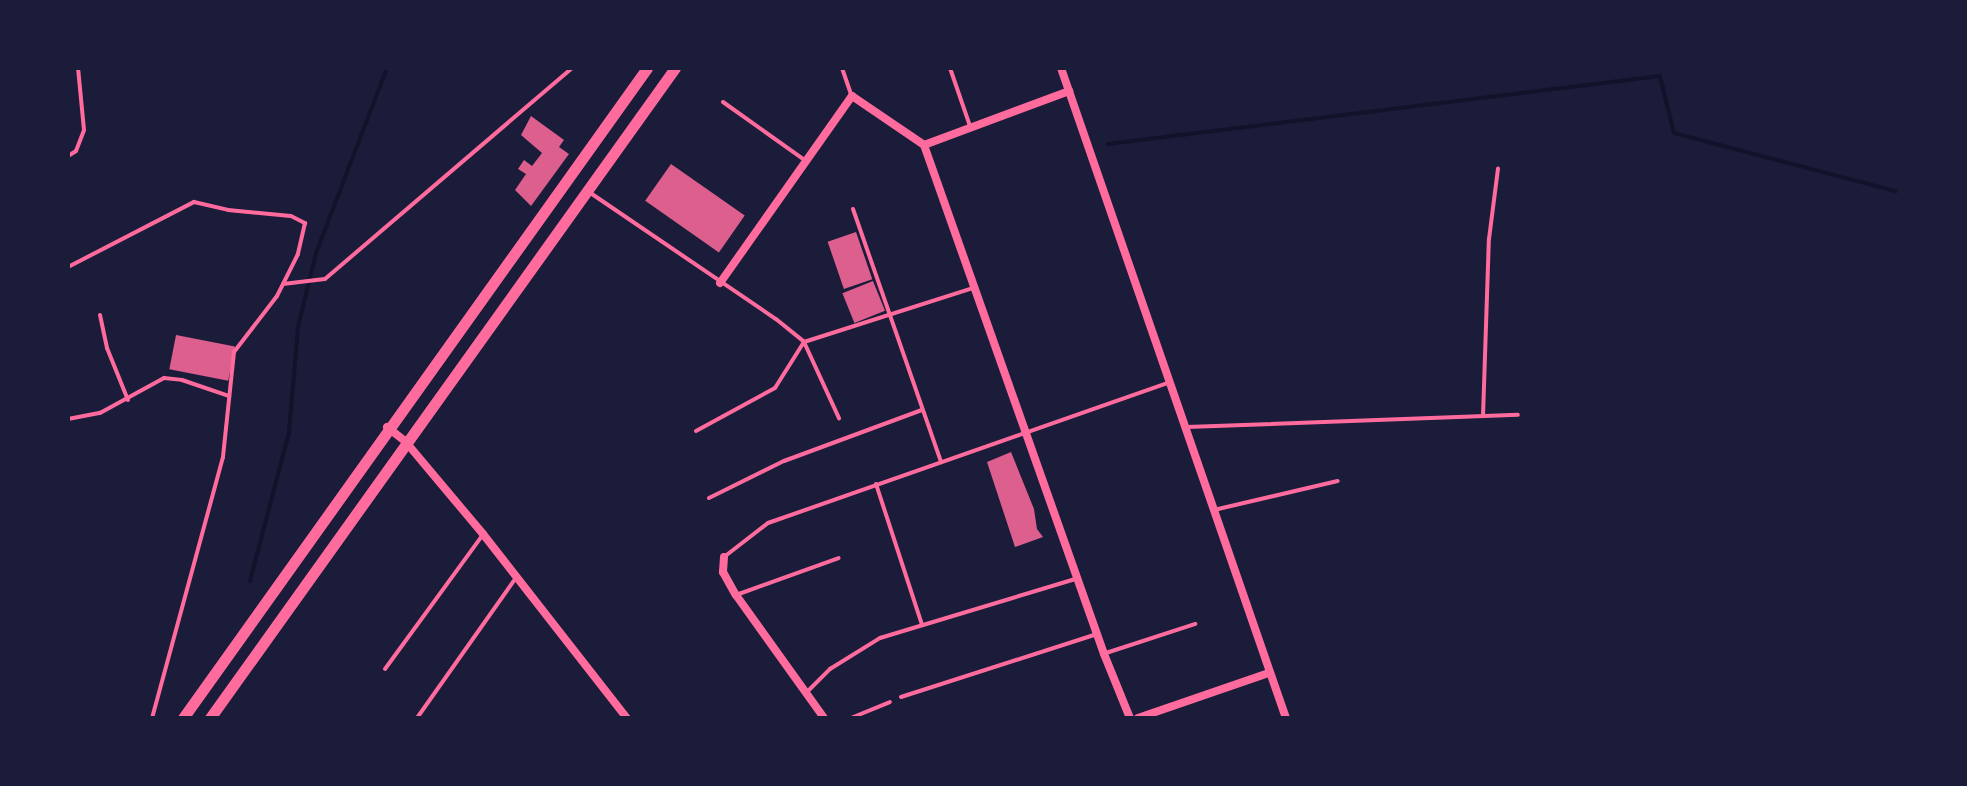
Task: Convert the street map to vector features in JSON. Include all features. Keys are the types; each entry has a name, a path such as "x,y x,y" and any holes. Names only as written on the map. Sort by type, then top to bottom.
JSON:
{"main road":[{"path":"183,718 387,427 647,68"},
{"path":"210,718 405,441 675,68"}],"street":[{"path":"1061,68 1170,382 1211,511 1286,718"},
{"path":"924,145 1069,91"},
{"path":"720,283 852,96 924,145 977,287 1077,579 1130,718"},
{"path":"387,427 405,441 483,534 627,718"},
{"path":"724,557 723,572 736,595 823,718"},
{"path":"1138,718 1269,673"}],"lane":[{"path":"68,156 76,151 84,130 78,68"},
{"path":"283,284 325,279 572,68"},
{"path":"842,68 852,96"},
{"path":"950,68 971,128"},
{"path":"723,102 806,161"},
{"path":"1483,416 1489,239 1498,169"},
{"path":"587,190 776,319 804,342 839,418"},
{"path":"68,267 194,202 228,210 291,216 305,223 298,254 283,284 234,352 223,457 152,718"},
{"path":"853,209 941,462"},
{"path":"696,431 775,388 804,342 977,287"},
{"path":"100,315 107,348 128,400"},
{"path":"68,419 100,413 164,378 182,380 229,396"},
{"path":"724,557 768,523 1170,382"},
{"path":"709,498 784,461 922,410"},
{"path":"1184,427 1518,415"},
{"path":"1211,511 1338,481"},
{"path":"876,484 922,625"},
{"path":"385,669 483,534"},
{"path":"736,595 839,558"},
{"path":"417,718 517,576"},
{"path":"805,693 830,669 880,638 1077,579"},
{"path":"1104,654 1195,624"},
{"path":"901,697 1097,634"},
{"path":"851,718 890,702"}],"building":[{"path":"531,116 564,140 559,147 569,154 531,206 515,190 526,174 518,169 524,160 532,166 542,153 521,135"},
{"path":"671,164 745,216 719,252 645,201"},
{"path":"856,232 872,279 844,289 828,242"},
{"path":"873,281 885,311 854,323 842,293"},
{"path":"176,335 235,346 228,381 169,369"},
{"path":"1011,452 1034,509 1037,529 1043,537 1015,547 987,462"}],"waterway":[{"path":"250,581 289,432 298,327 316,253 387,68"},
{"path":"1108,144 1660,76 1674,133 1899,192"}]}
